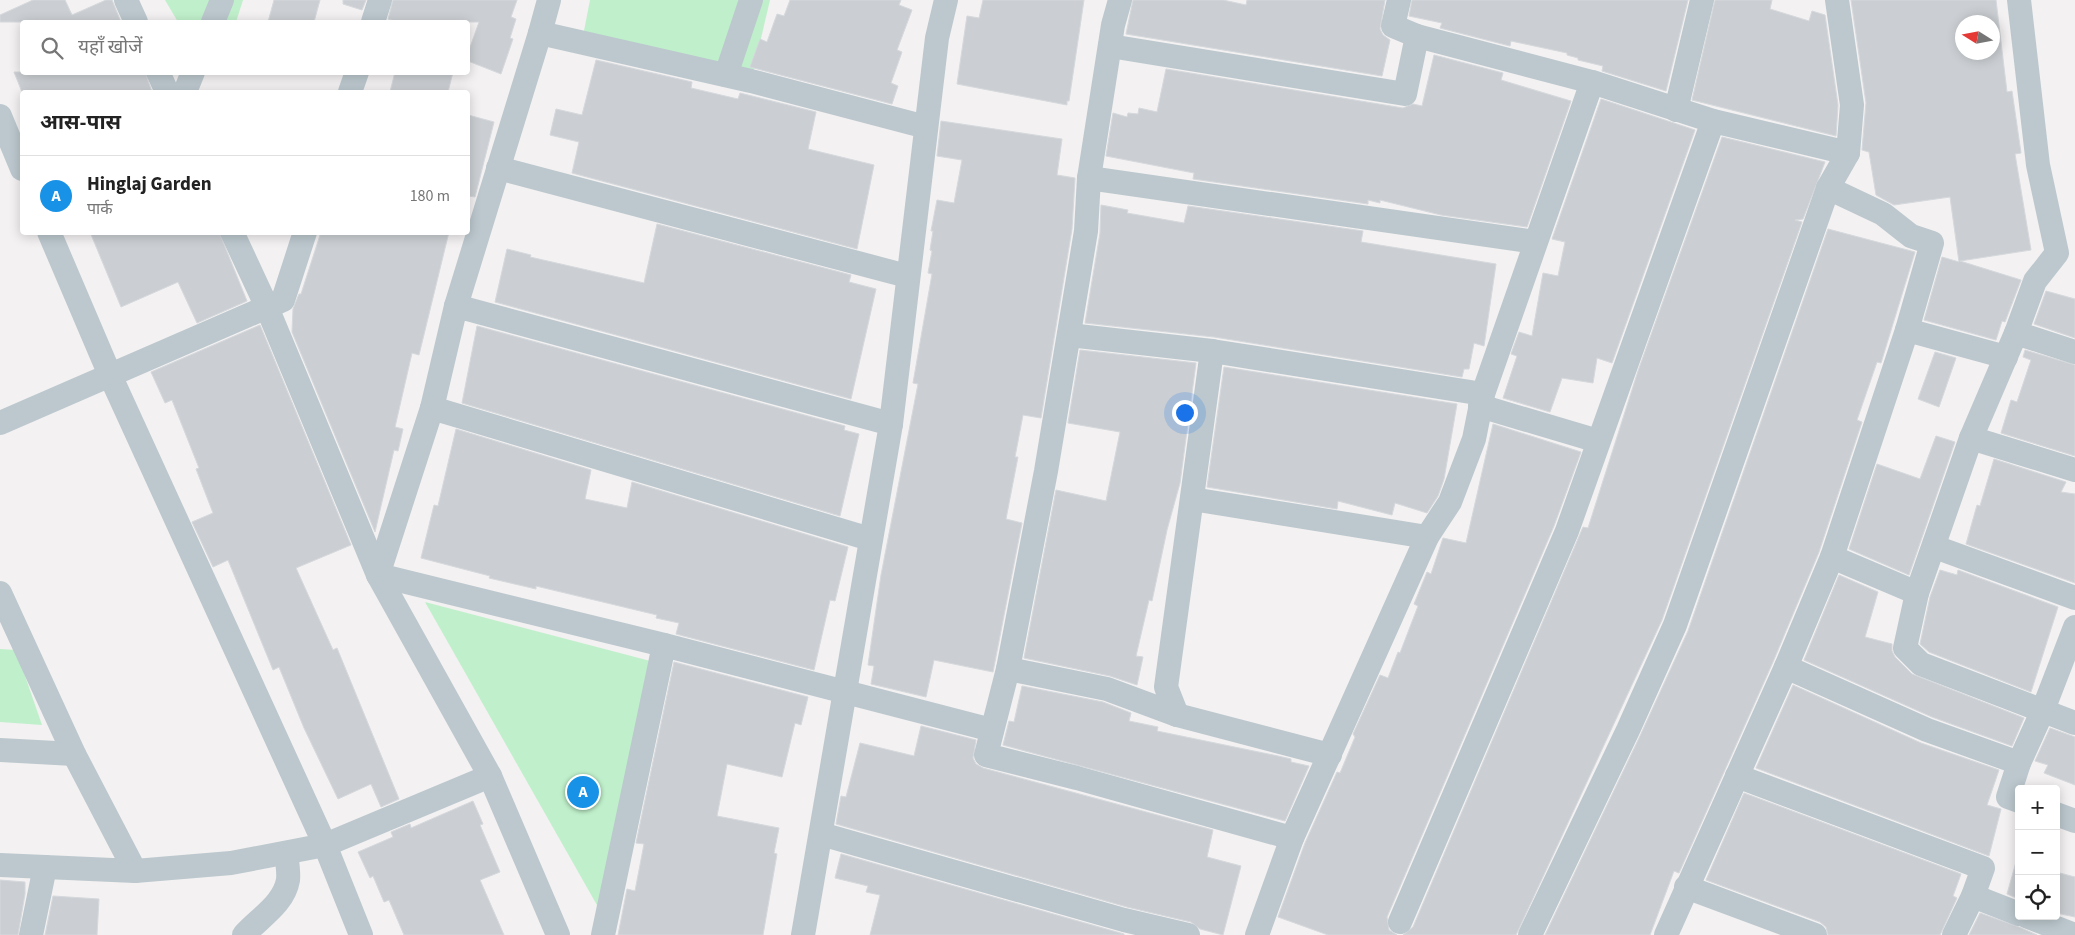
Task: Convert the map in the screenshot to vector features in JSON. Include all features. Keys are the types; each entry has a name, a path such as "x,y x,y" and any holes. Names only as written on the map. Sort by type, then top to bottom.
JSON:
{"street":[{"path":"126,0 135,20"},
{"path":"214,20 222,0"},
{"path":"374,20 380,0"},
{"path":"378,575 432,408 456,306 540,33 548,0"},
{"path":"726,75 751,0"},
{"path":"803,935 891,424 907,276 937,38 946,0"},
{"path":"1120,0 1110,46 1089,178 1086,230 1046,470 1008,669 986,755 1078,778 1292,838"},
{"path":"1399,0 1393,26 1417,36 1592,82 1713,121 1848,153"},
{"path":"1676,110 1702,0"},
{"path":"1530,935 1628,730 1675,626 1828,188 1848,153 1852,105 1837,0"},
{"path":"2019,0 2038,165 2057,253 2035,281 2016,333 1971,438 1948,500 1935,547 1917,593 1905,648 1921,664 2075,723"},
{"path":"540,33 726,75 926,127"},
{"path":"1110,46 1405,94 1417,36"},
{"path":"159,75 166,90"},
{"path":"186,90 192,75"},
{"path":"351,90 356,75"},
{"path":"1257,935 1292,838 1427,537 1450,502 1474,439 1481,400 1592,82"},
{"path":"0,116 20,164"},
{"path":"1400,922 1567,531 1713,121"},
{"path":"498,168 907,276"},
{"path":"1089,178 1535,242"},
{"path":"1666,935 1786,667 1832,557 1907,330 1932,243 1910,236 1883,214 1828,188"},
{"path":"50,235 110,375 325,845 361,935"},
{"path":"233,235 266,305 378,575 490,776 558,935"},
{"path":"0,423 266,305 284,300 304,235"},
{"path":"456,306 891,424"},
{"path":"1907,330 2006,357"},
{"path":"2016,333 2075,352"},
{"path":"1069,335 1212,351 1481,400 1598,441"},
{"path":"1177,715 1166,686 1212,351"},
{"path":"432,408 870,539"},
{"path":"1971,438 2075,470"},
{"path":"1192,499 1427,537"},
{"path":"1935,547 2075,598"},
{"path":"1832,557 1917,593"},
{"path":"378,575 664,645 992,730"},
{"path":"0,593 74,754 135,871"},
{"path":"2015,800 2008,797 2019,763 2043,710 2075,627"},
{"path":"0,639 23,640"},
{"path":"603,935 664,645"},
{"path":"1786,667 1927,730 2019,763"},
{"path":"1008,669 1107,689 1177,715 1330,754"},
{"path":"0,750 74,754"},
{"path":"0,865 135,871 231,863 325,845 490,776"},
{"path":"1737,776 1983,868 1973,896 1954,935"},
{"path":"2060,815 2075,821"},
{"path":"821,834 1124,920 1188,935"},
{"path":"244,935 278,902 285,889 288,878 286,852"},
{"path":"31,935 45,867"},
{"path":"1686,887 1815,935"},
{"path":"1973,896 2015,912"},
{"path":"2036,920 2075,935"}],"green space":[{"path":"165,0 243,0 237,20 177,20"},
{"path":"590,0 770,0 751,81 582,41"},
{"path":"425,602 658,663 606,921"},
{"path":"0,649 16,650 42,725 0,722"}],"building":[{"path":"33,0 65,0 72,15 106,0 112,0 120,20 20,20 20,22 0,22 0,15"},
{"path":"274,0 320,0 315,20 269,20"},
{"path":"343,0 366,0 362,10 343,4"},
{"path":"393,0 517,0 511,17 516,19 510,38 513,39 501,74 470,62 470,47 479,22 470,22 470,20 388,19"},
{"path":"790,0 901,0 899,5 912,10 897,50 902,52 891,83 898,86 892,104 750,67 760,39 767,42 777,14 784,16"},
{"path":"983,0 1084,0 1067,105 957,84 967,16 979,18"},
{"path":"1133,0 1223,0 1246,5 1247,0 1385,0 1380,29 1383,35 1390,40 1382,76 1126,34"},
{"path":"1412,0 1688,0 1666,91 1602,71 1603,66 1578,60 1578,58 1567,55 1567,53 1511,41 1510,46 1440,28 1442,23 1409,16"},
{"path":"1715,0 1772,0 1770,9 1809,21 1812,11 1825,15 1838,105 1836,136 1692,100"},
{"path":"1851,0 1996,0 1998,15 1955,15 1955,60 2000,60 2000,33 2007,92 2012,91 2021,153 2015,154 2031,250 1960,261 2021,280 2005,322 2002,321 1996,340 1924,320 1942,257 1959,262 1950,197 1894,205 1876,195 1869,152 1862,150 1866,103"},
{"path":"1434,55 1503,73 1501,80 1571,101 1527,227 1441,215 1380,200 1380,203 1368,200 1368,204 1193,179 1194,173 1106,156 1113,113 1127,117 1128,113 1138,114 1139,108 1157,112 1166,69 1403,108 1413,104 1422,106"},
{"path":"596,60 692,82 691,88 738,99 740,93 816,112 808,149 874,165 857,249 572,173 579,142 550,135 556,109 582,115"},
{"path":"14,72 20,72 20,75 146,75 151,90 21,90"},
{"path":"394,75 452,75 448,90 390,90"},
{"path":"1601,99 1695,130 1612,363 1597,358 1593,383 1562,378 1550,412 1503,398 1517,356 1511,354 1519,332 1532,336 1543,273 1558,276 1565,242 1552,239"},
{"path":"470,116 494,122 475,197 470,196"},
{"path":"941,121 1062,139 1057,175 1075,178 1072,229 1041,418 1023,415 1015,457 1018,457 1006,519 1022,523 993,672 934,660 926,697 871,684 874,666 868,665 881,575 918,384 913,383 932,274 928,273 932,251 930,250 933,231 931,231 937,200 954,203 962,160 937,156"},
{"path":"1722,137 1825,162 1803,219 1795,220 1802,222 1662,620 1516,935 1403,935 1413,927 1583,527 1588,528 1638,371"},
{"path":"1101,205 1128,210 1127,213 1184,223 1188,206 1363,231 1361,242 1496,264 1484,346 1474,343 1469,369 1464,369 1462,377 1214,337 1085,323 1100,233"},
{"path":"657,224 851,275 849,282 876,289 851,399 495,302 507,249 531,255 530,257 644,283"},
{"path":"1828,229 1915,252 1881,363 1877,362 1857,420 1862,422 1819,552 1773,662 1679,873 1674,871 1650,935 1545,935 1688,631"},
{"path":"91,235 220,235 247,301 197,323 178,282 121,307"},
{"path":"320,235 448,235 419,355 412,353 395,427 403,429 398,451 394,450 375,532 292,332 293,309 299,294 301,294"},
{"path":"2046,291 2075,299 2075,338 2034,324"},
{"path":"260,325 351,545 296,568 333,650 337,648 399,799 381,807 371,784 338,799 304,728 279,667 273,670 228,560 213,567 192,522 213,513 196,469 199,468 172,400 165,403 151,372"},
{"path":"477,326 845,426 844,430 859,434 840,516 462,403"},
{"path":"1080,350 1196,363 1180,483 1167,530 1152,601 1149,600 1136,656 1143,657 1137,685 1110,676 1024,658 1056,490 1106,501 1120,432 1068,423"},
{"path":"2025,350 2075,365 2075,456 2001,433 2011,400 2017,402 2031,360 2023,357"},
{"path":"1935,352 1956,358 1939,407 1918,399"},
{"path":"1224,367 1457,404 1444,479 1438,496 1427,513 1395,503 1392,515 1338,501 1337,509 1207,487"},
{"path":"1493,424 1581,452 1554,526 1387,917 1389,930 1397,935 1328,935 1278,917 1305,843 1337,772 1340,773 1355,737 1353,734 1380,675 1388,678 1398,652 1400,653 1418,606 1414,604 1427,572 1431,574 1443,538 1466,543"},
{"path":"456,429 591,470 585,499 627,508 632,482 848,547 835,601 830,600 814,670 676,634 679,623 656,618 657,615 536,586 536,589 489,578 490,576 421,558 434,505 438,506"},
{"path":"1936,436 1955,442 1909,575 1849,549 1877,464 1920,479"},
{"path":"1994,459 2066,482 2061,492 2075,494 2075,583 1966,544 1977,505 1980,506"},
{"path":"1940,570 1957,575 1958,570 2058,607 2031,692 1929,652 1920,644 1930,597"},
{"path":"1839,575 1878,592 1865,637 1892,644 1892,651 1895,657 1912,674 2024,718 2012,746 1932,717 1804,660"},
{"path":"674,662 808,697 801,725 795,723 782,777 727,764 717,816 779,828 774,853 777,854 763,935 618,935 627,889 635,891 644,844 636,843"},
{"path":"1793,685 1921,743 1999,770 1987,805 2001,809 1989,856 1756,768"},
{"path":"1022,686 1103,702 1131,713 1129,721 1158,727 1157,731 1278,756 1291,759 1291,762 1309,766 1285,821 1003,745 1009,721 1014,722"},
{"path":"921,726 976,740 973,758 976,764 983,768 1213,830 1207,857 1241,866 1223,935 1200,929 1191,922 1127,907 836,824 841,796 846,797 860,743 914,756"},
{"path":"2050,728 2075,737 2075,785 2044,773 2048,765 2035,761"},
{"path":"1744,793 1961,874 1953,896 1957,898 1940,935 1828,935 1826,927 1820,922 1706,880"},
{"path":"473,801 483,824 480,825 500,872 480,880 504,935 404,935 389,900 384,902 373,876 370,878 358,852 393,837 391,832 410,824 411,828"},
{"path":"841,854 1124,935 870,935 880,895 866,892 868,886 835,878"},
{"path":"2015,866 2015,897 2007,894"},
{"path":"2060,873 2075,877 2075,917 2060,914"},
{"path":"0,880 25,882 25,894 18,935 0,935"},
{"path":"53,896 99,899 97,935 45,935"},
{"path":"1980,913 2019,927 2037,935 1969,935"}],"place":[{"name":"Hinglaj Garden","path":"583,792"}]}
